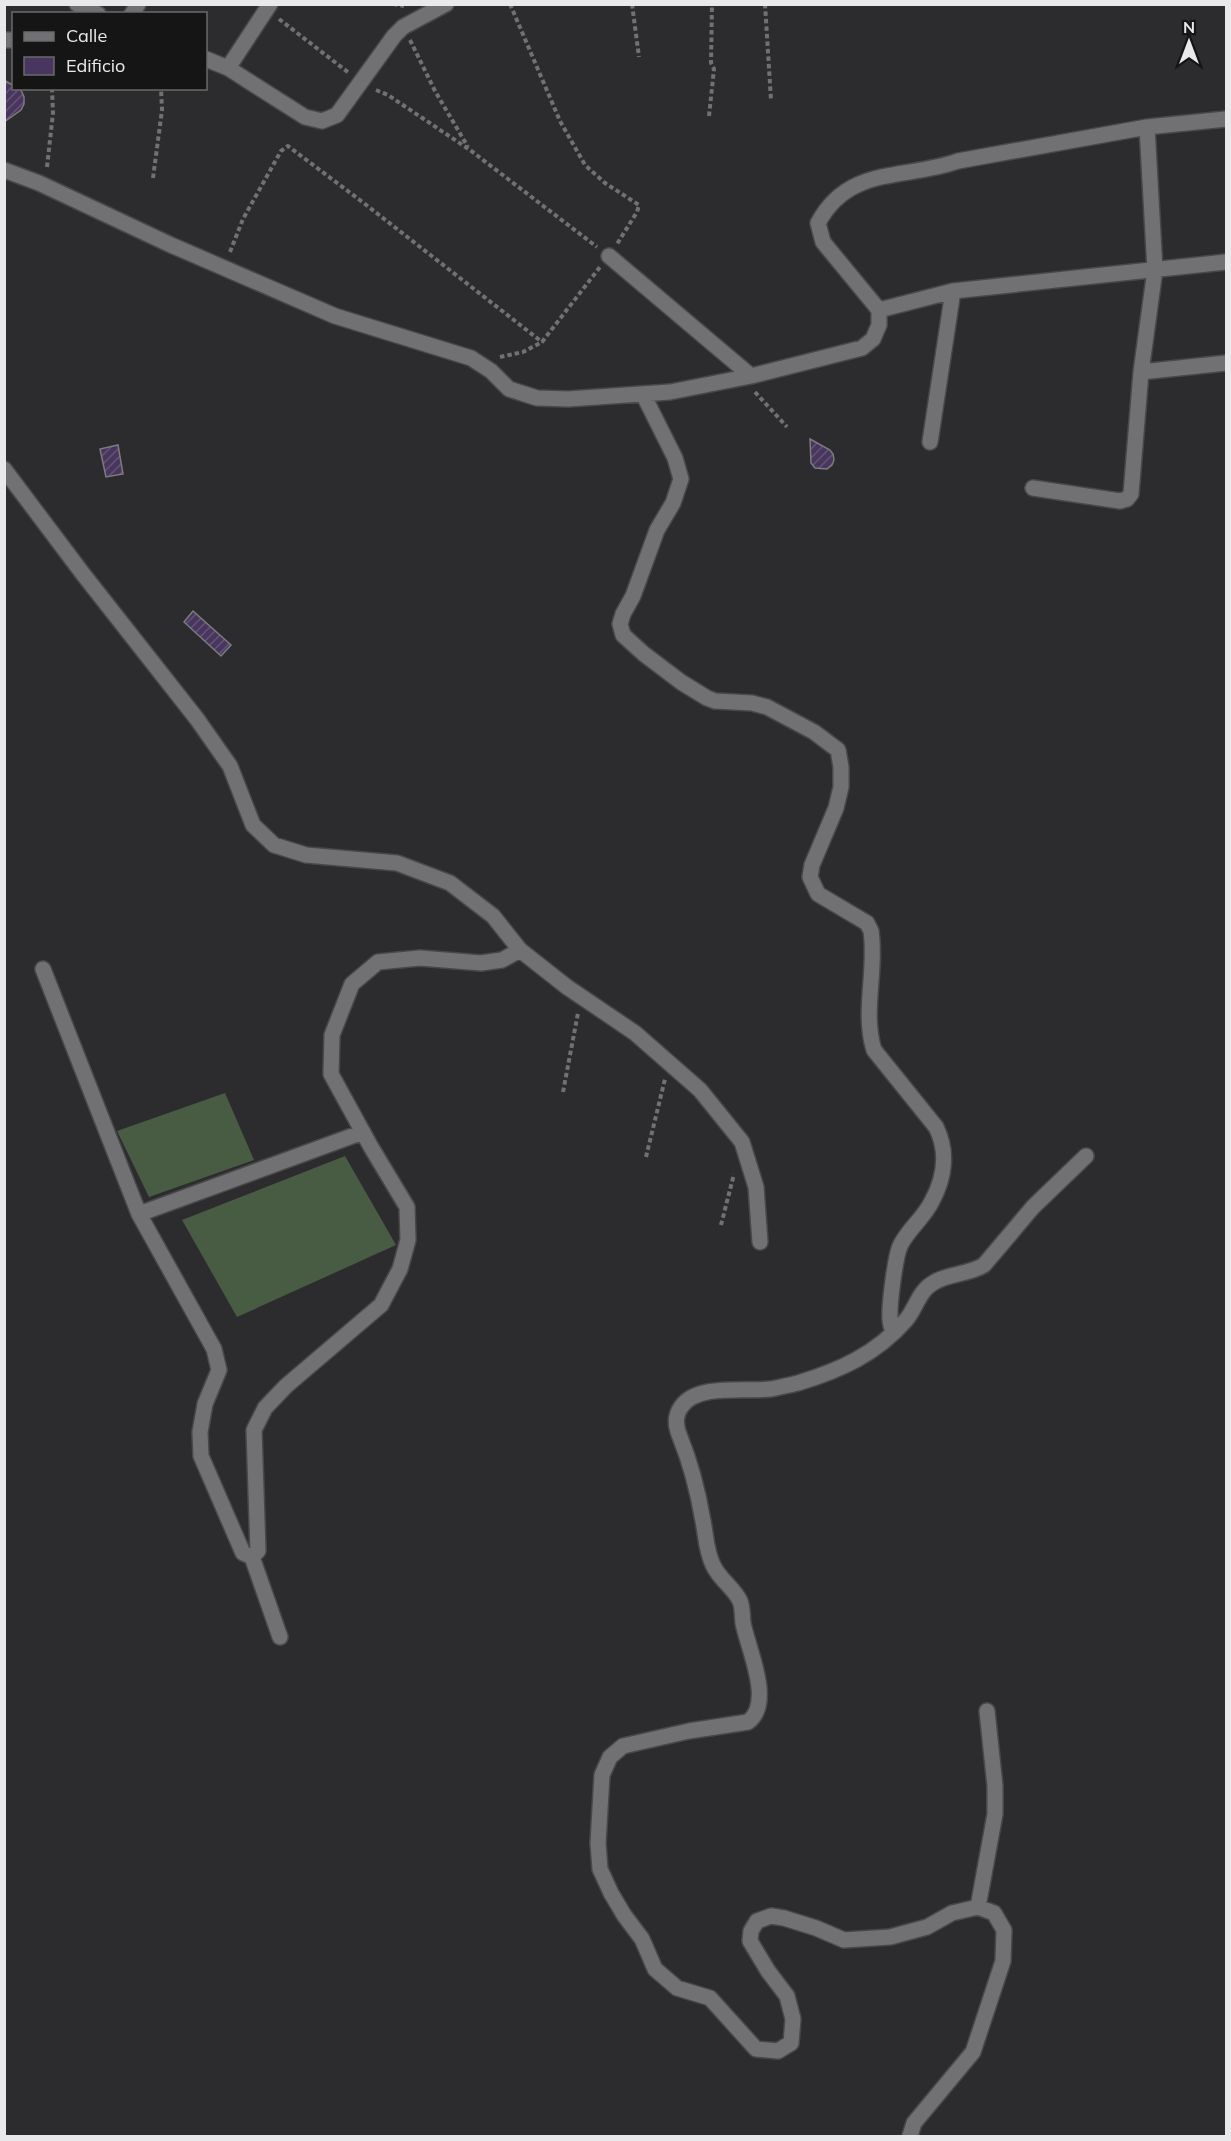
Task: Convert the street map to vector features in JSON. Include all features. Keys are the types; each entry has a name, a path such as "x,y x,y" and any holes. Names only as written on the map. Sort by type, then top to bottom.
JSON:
{"street":[{"path":"77,4 94,12"},
{"path":"207,59 228,68 305,117 322,121 337,116 394,36 403,27 446,4"},
{"path":"228,68 269,7"},
{"path":"4,170 39,183 171,245 334,316 471,358 491,371 509,389 537,398 568,399 670,392 746,377 862,348 873,339 879,326 879,310 823,242 818,223 825,211 845,190 863,181 930,169 958,161 1147,127 1227,119"},
{"path":"1033,488 1120,501 1131,494 1141,372 1155,270 1147,127"},
{"path":"609,256 746,377"},
{"path":"879,310 953,291 1227,262"},
{"path":"930,442 953,291"},
{"path":"1141,372 1227,363"},
{"path":"643,394 675,458 681,479 674,503 657,530 633,596 623,614 621,624 623,635 672,675 707,698 715,702 752,703 767,707 814,732 838,750 841,787 836,808 812,865 810,877 818,894 867,923 872,940 869,1021 874,1050 936,1127 942,1139 945,1152 944,1167 932,1202 912,1226 900,1247 890,1318 893,1333"},
{"path":"4,469 197,719 230,766 253,825 274,845 306,855 398,863 450,884 493,916 520,950 582,997 635,1033 700,1090 742,1142 756,1187 760,1242"},
{"path":"252,1557 258,1551 254,1430 265,1408 286,1386 381,1305 400,1269 408,1240 408,1207 331,1074 332,1035 352,984 378,962 420,958 481,963 502,960 520,950"},
{"path":"43,969 139,1214 214,1349 219,1370 206,1404 200,1432 201,1456 243,1554 252,1557"},
{"path":"139,1214 363,1132"},
{"path":"910,2136 914,2123 973,2052 1003,1961 1004,1930 994,1913 978,1907 952,1913 927,1927 890,1937 844,1940 784,1918 771,1916 757,1921 751,1931 750,1941 768,1971 787,1996 793,2019 791,2043 778,2051 756,2049 740,2033 724,2010 710,1998 677,1988 655,1969 642,1939 624,1915 600,1869 598,1843 602,1775 610,1757 623,1746 689,1731 748,1722 754,1717 760,1702 760,1692 743,1623 741,1605 737,1596 717,1574 708,1554 694,1476 676,1422 680,1407 699,1394 725,1390 771,1389 846,1366 869,1354 908,1318 923,1292 932,1283 984,1265 1033,1207 1086,1156"},
{"path":"252,1557 280,1637"},
{"path":"978,1907 995,1814 995,1786 987,1711"}],"path":[{"path":"471,358 501,357 523,352 542,342 609,256 637,212 639,205 605,183 585,165 560,121 510,4"},
{"path":"632,4 639,57"},
{"path":"709,116 714,69 711,63 712,4"},
{"path":"765,4 771,100"},
{"path":"269,7 362,83 388,95 470,150 609,256"},
{"path":"403,27 435,91 470,150"},
{"path":"47,167 53,113 52,90"},
{"path":"153,178 162,110 161,90"},
{"path":"230,252 243,219 281,151 288,146 542,342"},
{"path":"746,377 787,427"},
{"path":"563,1092 582,997"},
{"path":"646,1157 669,1063"},
{"path":"721,1225 742,1142"}],"green space":[{"path":"225,1093 254,1160 149,1197 117,1131"},
{"path":"345,1156 396,1245 237,1317 182,1220"}],"building":[{"path":"4,80 12,85 12,90 21,90 24,104 21,110 4,122"},
{"path":"810,439 833,454 832,465 827,469 815,468 811,463"},
{"path":"118,445 123,474 106,477 100,449"},
{"path":"193,611 231,645 221,656 184,622"}]}
